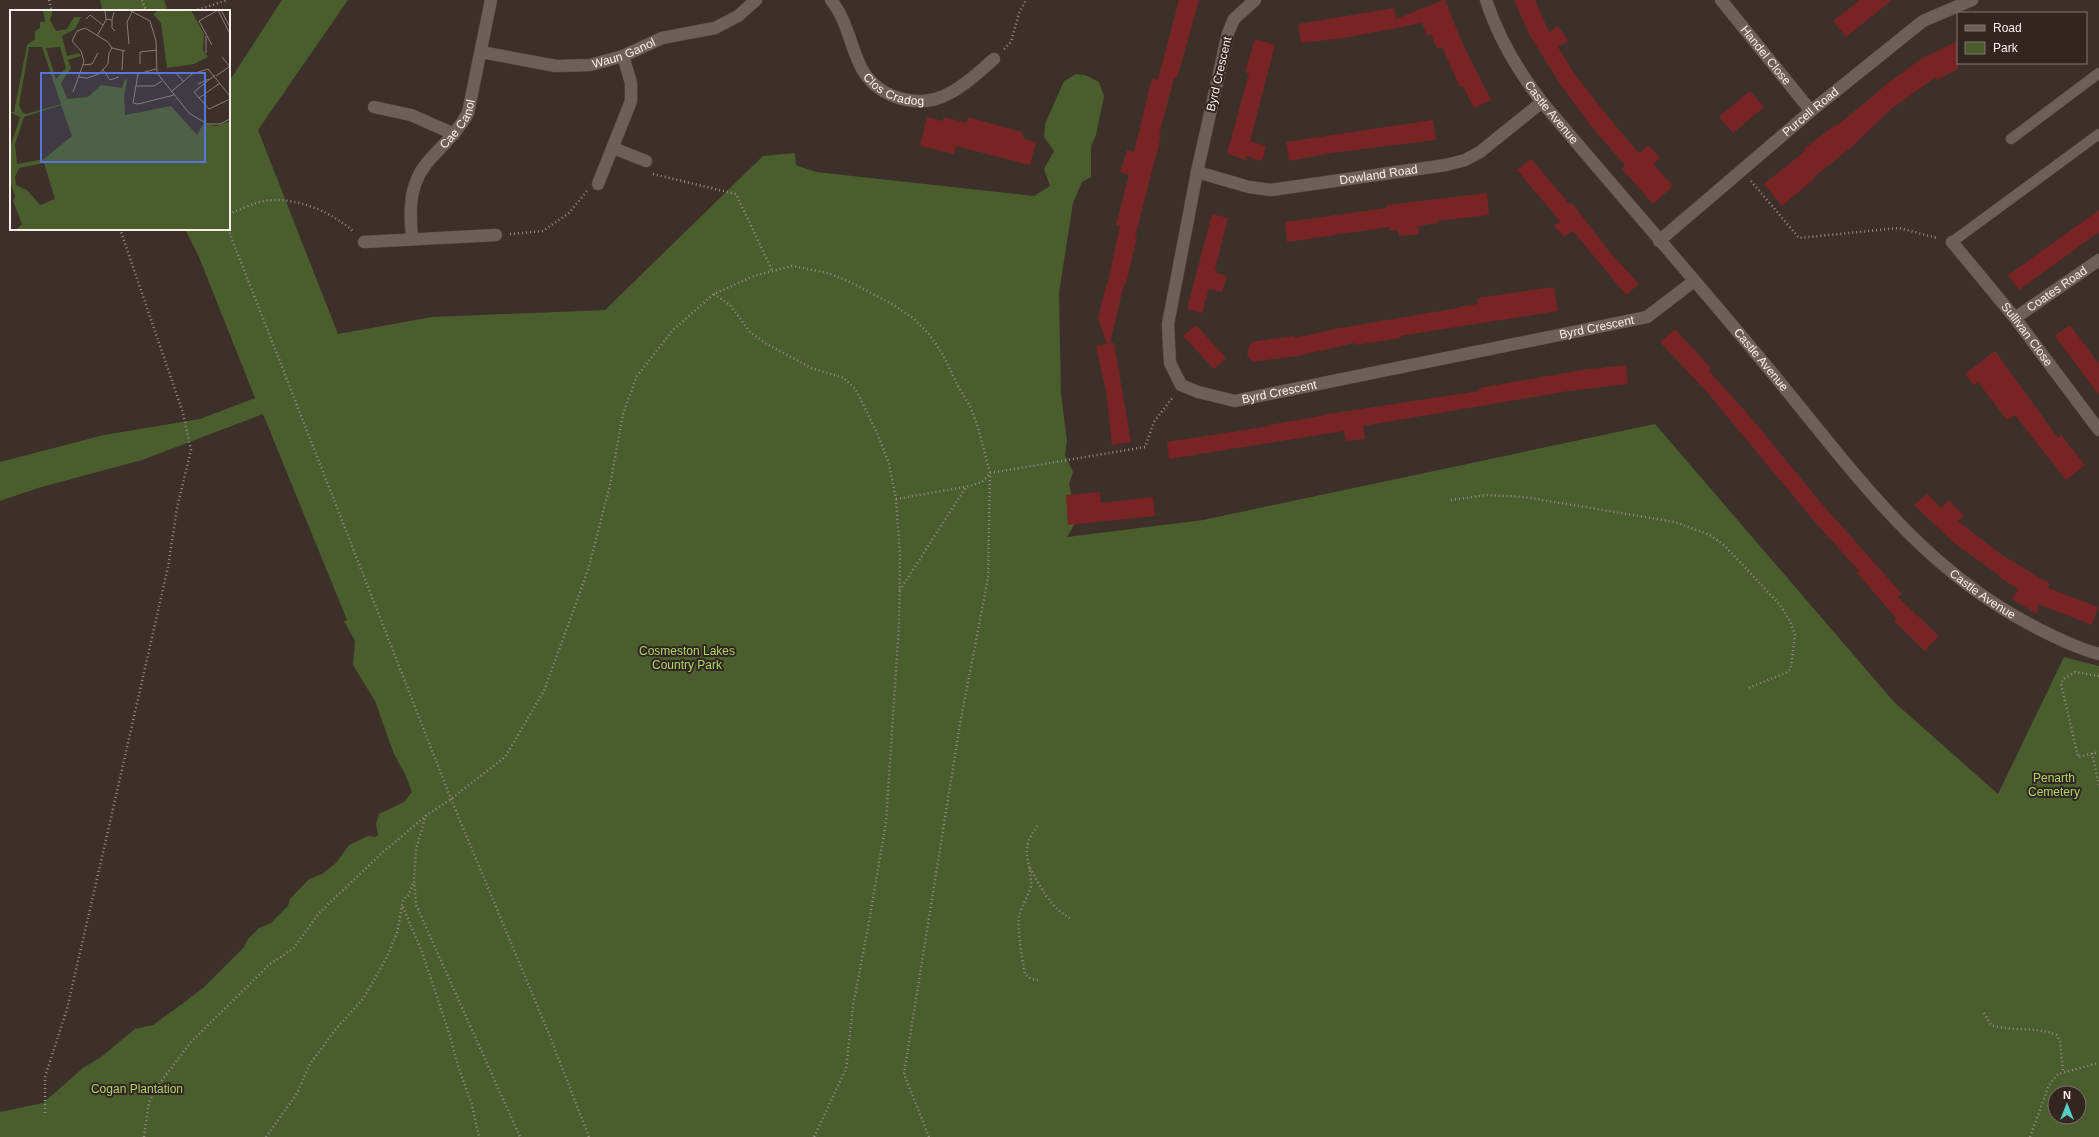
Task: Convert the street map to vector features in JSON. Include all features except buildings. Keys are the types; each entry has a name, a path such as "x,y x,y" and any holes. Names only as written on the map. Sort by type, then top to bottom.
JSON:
{"street":[{"name":"Cae Canol","path":"412,239 410,198 414,182 422,167 454,134 468,113 491,0"},
{"name":"Waun Ganol","path":"481,52 556,66 590,65 623,56 662,38 700,32 727,23 756,0"},
{"name":"Clos Cradog","path":"831,0 843,18 862,68 871,83 881,91 895,97 913,101 930,99 949,94 964,85 994,60"},
{"name":"Byrd Crescent","path":"1255,0 1234,19 1228,33 1197,172 1168,324 1170,363 1181,385 1198,392 1235,401 1266,395 1647,317 1694,281"},
{"name":"Castle Avenue","path":"1486,0 1505,44 1520,72 1542,102 1764,363 1884,508 1908,534 1939,563 1988,600 2052,636 2099,654"},
{"name":"Handel Close","path":"1721,0 1811,111"},
{"name":"Purcell Road","path":"1659,241 1811,111 1923,21 1972,0"},
{"path":"598,184 613,148 632,92 623,56"},
{"name":"Dowland Road","path":"1197,172 1249,187 1271,190 1446,166 1465,160 1480,152 1542,102"},
{"path":"374,106 411,115 454,134"},
{"path":"613,148 646,161"},
{"path":"364,242 496,235"},
{"name":"Sullivan Close","path":"1952,242 2015,318 2099,430"},
{"name":"Coates Road","path":"2015,318 2099,260"}],"lane":[{"path":"2011,139 2099,74"},
{"path":"1952,242 2099,134"}],"path":[{"path":"49,0 52,10"},
{"path":"142,0 146,10"},
{"path":"197,10 228,0"},
{"path":"994,60 1011,42 1019,13 1026,0"},
{"path":"646,161 649,173 736,194 772,270"},
{"path":"1742,170 1799,238 1899,228 1952,242"},
{"path":"496,235 543,231 569,213 589,187 598,184"},
{"path":"230,214 262,201 285,200 303,204 324,213 350,229 364,242"},
{"path":"44,1113 44,1077 67,1008 168,567 178,508 191,450 183,413 120,230"},
{"path":"228,230 451,799 549,1034 589,1137"},
{"path":"144,1137 149,1102 159,1084 191,1042 270,964 294,948 319,912 382,853 427,815 451,799 505,757 544,691 588,570 610,485 624,414 637,376 673,330 714,294 754,276 772,270 792,266 828,273 892,304 913,318 928,334 943,355 959,388 970,406 977,424 990,473 988,578 960,724 904,1074 929,1137"},
{"path":"714,294 730,305 750,332 765,343 811,368 844,378 856,390 881,442 889,464 896,499 900,555 900,590 894,706 884,830 869,922 852,1006 846,1069 814,1137"},
{"path":"896,499 966,487 982,482 990,473 1145,447 1154,422 1181,385"},
{"path":"900,590 966,487"},
{"path":"1450,500 1487,495 1524,497 1675,522 1710,535 1725,546 1780,605 1795,635 1791,666 1788,672 1748,688"},
{"path":"2099,676 2075,672 2063,679 2061,684 2078,757 2099,752"},
{"path":"2092,754 2099,785"},
{"path":"427,815 416,849 414,880 416,905 520,1137"},
{"path":"1038,825 1030,836 1026,847 1031,887 1024,900 1019,918 1022,960 1025,974 1031,979 1038,980"},
{"path":"1028,866 1049,900 1061,913 1070,918"},
{"path":"266,1137 296,1095 310,1064 335,1030 363,999 374,980 386,959 397,933 403,907 403,900 409,895 414,880"},
{"path":"403,907 422,952 451,1039 472,1105 479,1137"},
{"path":"1984,1013 1991,1025 2005,1029 2047,1030 2057,1035 2060,1041 2063,1072"},
{"path":"2030,1137 2049,1085 2058,1074 2099,1063"}],"green space":[{"path":"100,0 164,0 168,10 103,10"},
{"path":"282,0 348,0 258,130 338,334 432,317 605,310 763,156 795,153 796,165 816,172 1034,196 1050,186 1044,169 1054,151 1044,137 1045,124 1064,81 1076,74 1085,75 1099,82 1104,96 1096,135 1091,146 1091,177 1082,182 1073,203 1059,293 1061,394 1067,441 1065,455 1073,472 1069,484 1077,520 1067,537 1203,520 1655,424 1894,702 1998,794 2064,657 2099,666 2099,1137 0,1137 0,1112 43,1103 83,1068 101,1057 135,1029 153,1025 203,988 244,947 248,939 259,928 271,923 288,906 290,899 309,879 322,874 337,862 349,845 368,836 375,837 378,835 376,824 379,814 404,802 412,792 405,774 394,754 375,701 353,665 355,641 344,621 347,620 263,414 142,460 38,488 0,501 0,462 104,435 200,419 255,398 199,257 186,230 230,230 230,77 232,77"}],"park label":[{"name":"Cosmeston Lakes Country Park","path":"687,658"},
{"name":"Penarth Cemetery","path":"2054,785"},
{"name":"Cogan Plantation","path":"137,1089"}]}
